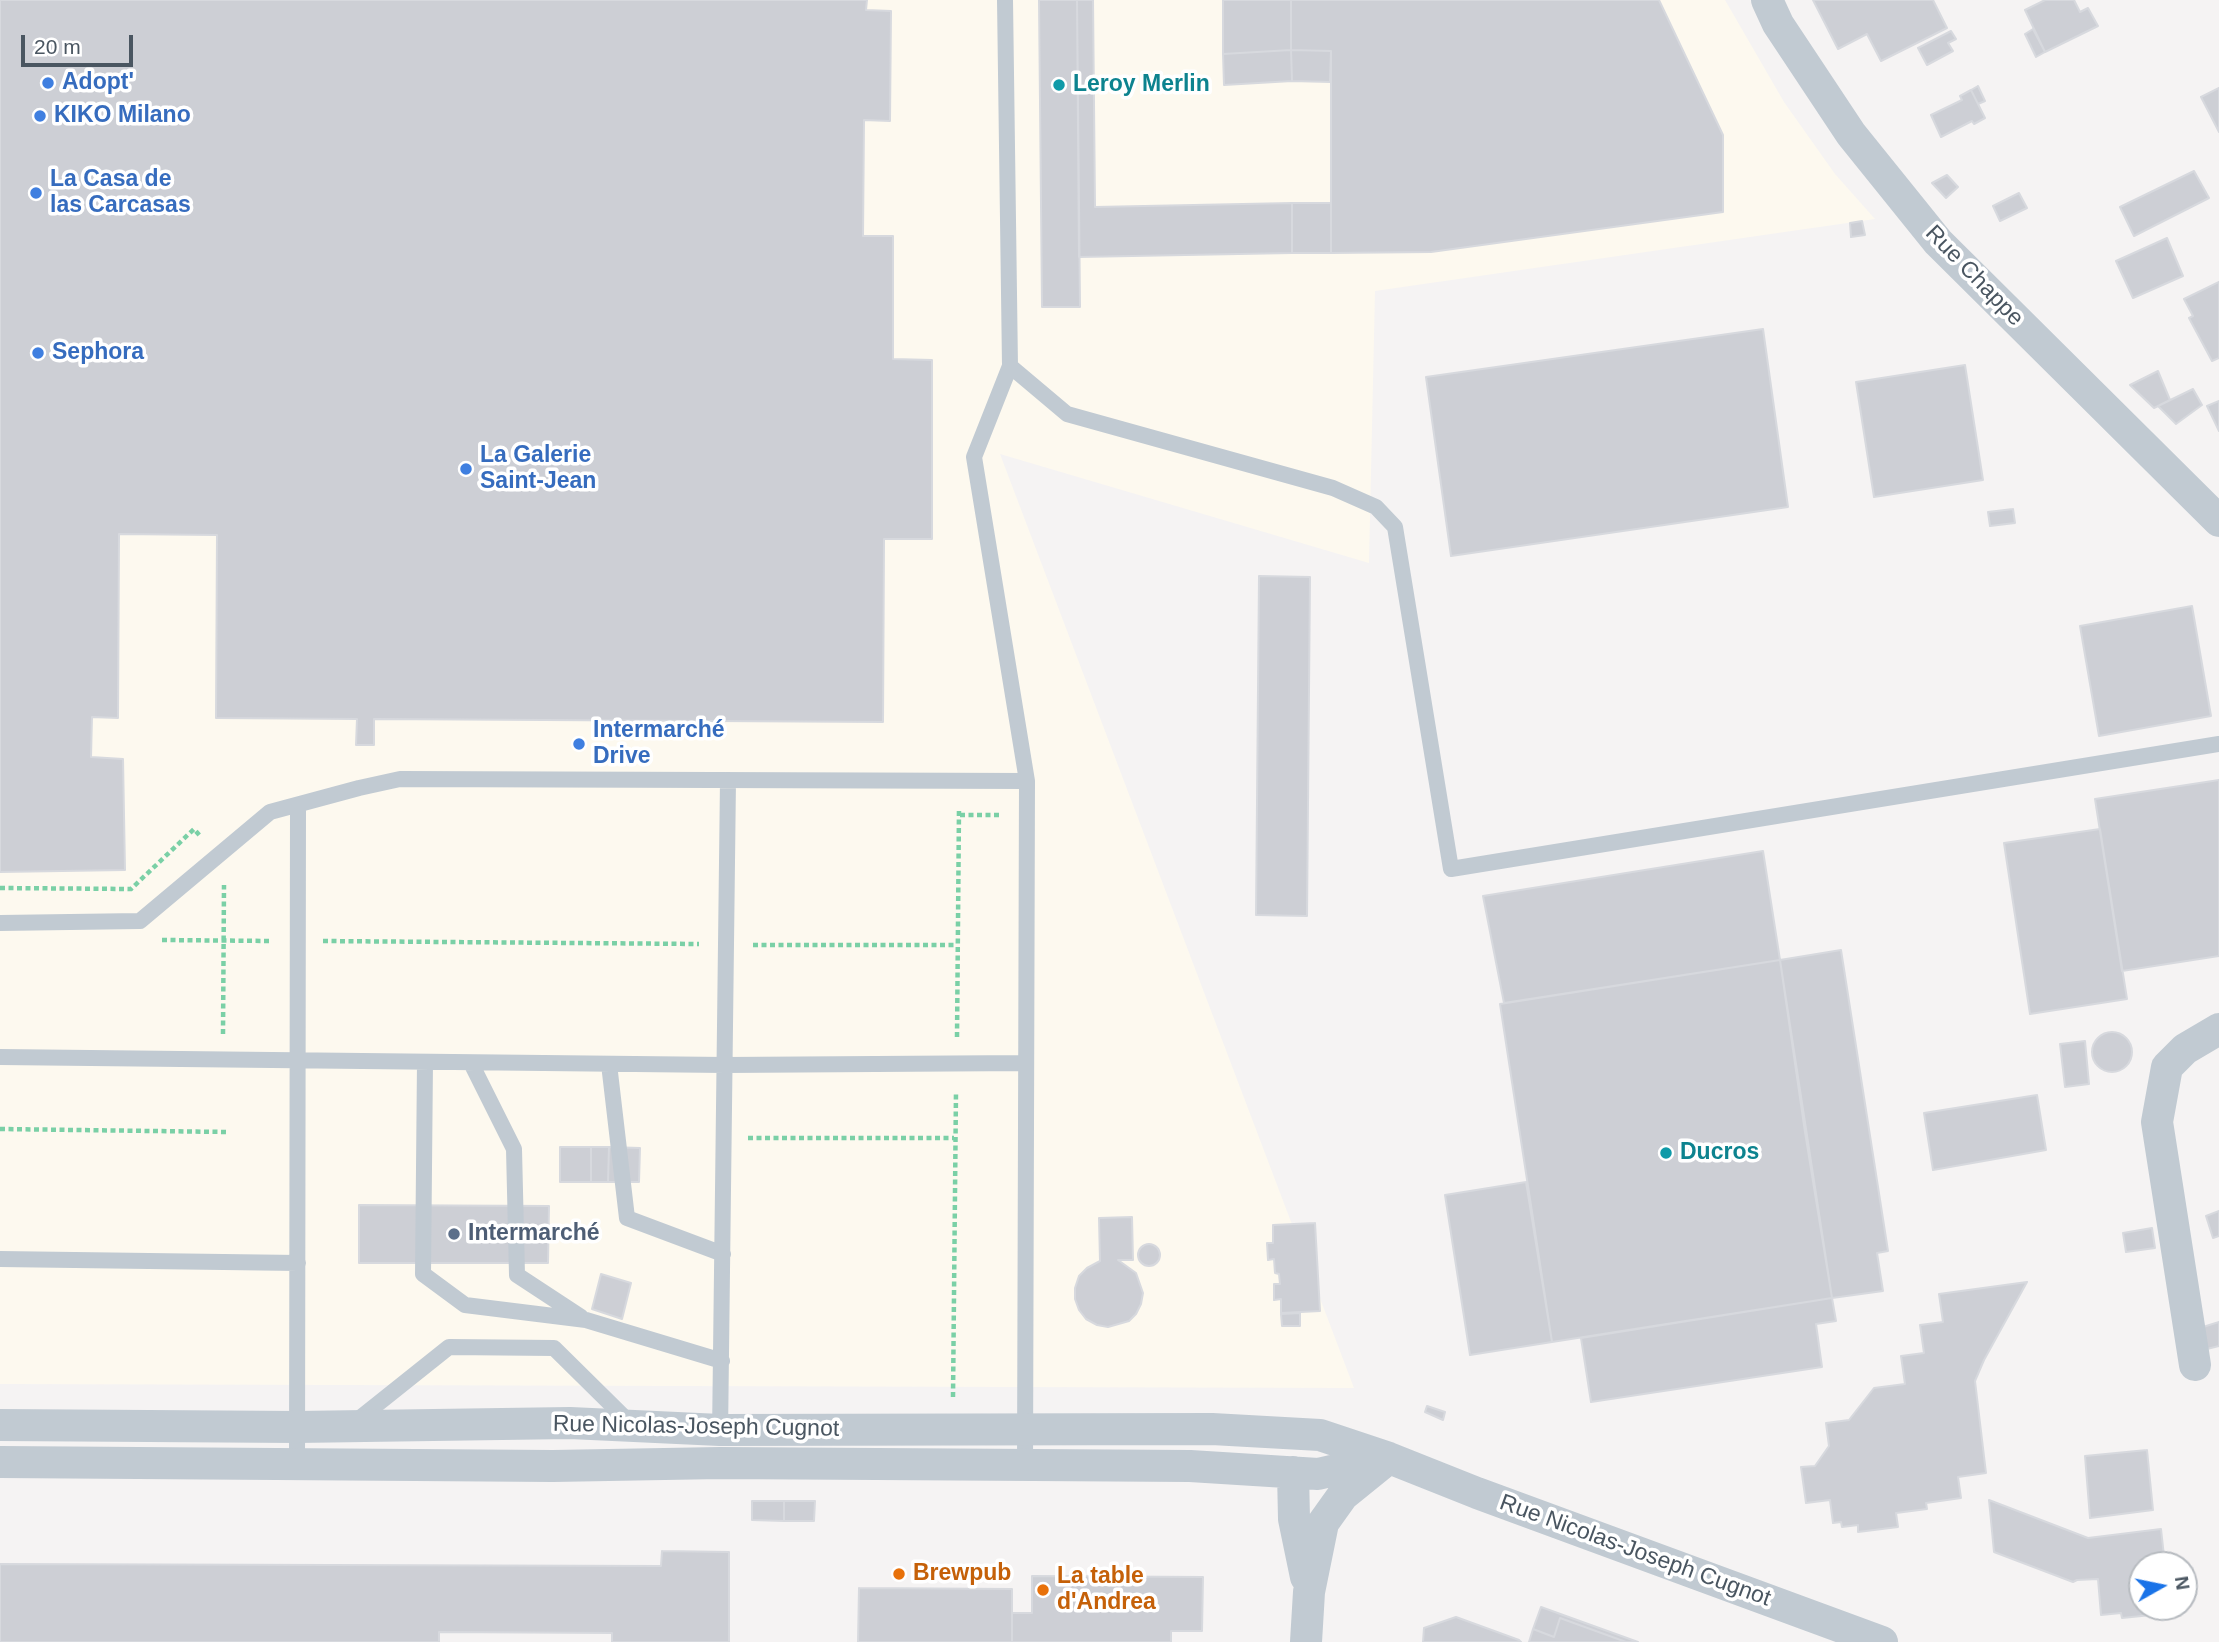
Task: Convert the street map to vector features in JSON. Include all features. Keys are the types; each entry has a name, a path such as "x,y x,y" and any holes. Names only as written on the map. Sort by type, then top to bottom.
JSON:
{"street":[{"name":"Rue Chappe","path":"1767,0 1778,24 1851,134 1938,242 2219,521"},
{"path":"2195,1364 2157,1122 2167,1067 2185,1049 2219,1030"},
{"name":"Rue Nicolas-Joseph Cugnot","path":"0,1425 296,1427 570,1423 720,1430 1212,1429 1320,1435 1389,1458 1882,1642"},
{"path":"1306,1642 1309,1592 1323,1523 1343,1495 1389,1458"},
{"name":"Rue Nicolas-Joseph Cugnot","path":"0,1462 553,1466 720,1463 1190,1466 1318,1474 1389,1458"},
{"path":"1293,1472 1294,1519 1309,1592"}],"lane":[{"path":"1005,0 1010,366 974,457 1027,781 1025,1466"},
{"path":"1010,366 1067,414 1333,488 1376,507 1395,527 1451,869 2219,744"},
{"path":"0,923 140,921 270,813 400,779 1027,781"},
{"path":"720,1463 728,780"},
{"path":"297,1464 298,806"},
{"path":"0,1057 725,1065 1026,1063"},
{"path":"425,1062 423,1274 465,1306 586,1320 722,1362"},
{"path":"471,1063 514,1149 517,1275 586,1320"},
{"path":"608,1064 627,1218 723,1254"},
{"path":"0,1259 298,1263"},
{"path":"350,1426 449,1347 554,1348 633,1426"}],"path":[{"path":"941,781 960,810 952,1430"},
{"path":"960,815 1027,814"},
{"path":"0,888 131,888 194,830 225,864 223,1060"},
{"path":"154,940 957,945"},
{"path":"0,1129 229,1132"},
{"path":"724,1138 954,1138"}],"shaded area":[{"path":"0,0 1725,0 1784,102 1835,174 1875,219 1375,291 1369,563 1000,454 1354,1388 0,1384"}],"building":[{"name":"La Galerie Saint-Jean","path":"0,0 867,0 866,10 891,11 890,121 864,120 863,236 893,236 893,359 932,360 932,539 884,539 883,722 374,719 374,745 356,745 357,719 216,718 217,535 119,534 118,718 92,717 91,757 123,759 125,870 0,872"},
{"name":"Leroy Merlin","path":"1039,0 1077,0 1080,307 1042,307"},
{"path":"1077,0 1093,0 1095,207 1292,203 1292,253 1079,257"},
{"path":"1223,0 1291,0 1291,50 1223,54"},
{"path":"1291,0 1659,0 1723,135 1723,212 1431,252 1331,253 1331,51 1291,50"},
{"path":"1813,0 1933,0 1947,28 1881,61 1867,34 1838,49"},
{"path":"2045,0 2074,0 2080,12 2088,8 2098,26 2045,52 2025,10"},
{"path":"2033,29 2045,52 2036,57 2025,34"},
{"path":"1951,31 1956,39 1948,43 1953,51 1927,65 1918,48"},
{"path":"1291,50 1331,51 1330,82 1292,81"},
{"path":"1291,50 1292,81 1224,85 1223,54"},
{"path":"1978,86 1985,101 1978,104 1971,90"},
{"path":"2219,88 2219,132 2201,97"},
{"path":"1971,90 1985,118 1974,124 1972,121 1941,137 1931,115 1962,100 1960,96"},
{"path":"2194,171 2209,198 2134,236 2120,207"},
{"path":"1947,175 1958,187 1946,198 1932,183"},
{"path":"2019,193 2027,208 2000,221 1993,206"},
{"path":"1292,203 1331,203 1331,253 1292,253"},
{"path":"1862,221 1865,235 1851,237 1850,223"},
{"path":"2167,238 2183,276 2133,298 2116,261"},
{"path":"2219,282 2219,358 2212,361 2189,318 2193,316 2184,299"},
{"path":"1763,329 1788,507 1451,556 1426,377"},
{"path":"1965,365 1983,480 1874,497 1856,382"},
{"path":"2158,371 2170,400 2154,408 2130,385"},
{"path":"2193,389 2202,405 2176,424 2158,406"},
{"path":"2219,401 2219,431 2207,406"},
{"path":"2013,509 2015,523 1990,526 1988,512"},
{"path":"1259,576 1310,577 1307,916 1256,915"},
{"path":"2192,606 2211,716 2099,736 2080,626"},
{"path":"2219,780 2219,956 2122,971 2095,799"},
{"path":"2100,829 2127,999 2030,1014 2004,843"},
{"path":"1763,851 1780,960 1504,1003 1483,896"},
{"path":"1841,950 1888,1251 1877,1253 1883,1291 1832,1298 1780,960"},
{"name":"Ducros","path":"1780,960 1832,1298 1552,1342 1500,1004"},
{"path":"2112,1032 2126,1038 2132,1052 2126,1066 2112,1072 2098,1066 2092,1052 2098,1038"},
{"path":"2085,1041 2089,1084 2065,1087 2060,1044"},
{"path":"2037,1095 2046,1150 1933,1170 1924,1113"},
{"path":"560,1147 591,1147 591,1182 560,1182"},
{"path":"591,1147 609,1147 608,1182 591,1182"},
{"path":"609,1147 640,1148 639,1182 608,1182"},
{"path":"1526,1182 1552,1342 1470,1355 1445,1195"},
{"name":"Intermarché","path":"359,1205 549,1206 548,1263 359,1263"},
{"path":"2219,1211 2219,1236 2213,1238 2206,1216"},
{"path":"1132,1217 1133,1260 1118,1260 1136,1273 1143,1293 1141,1304 1129,1321 1108,1327 1097,1325 1086,1319 1079,1310 1075,1288 1079,1276 1100,1261 1099,1218"},
{"path":"1315,1223 1320,1311 1281,1313 1281,1299 1274,1300 1274,1284 1280,1284 1279,1274 1275,1273 1274,1259 1268,1260 1267,1243 1273,1243 1273,1225"},
{"path":"2152,1228 2155,1248 2126,1252 2123,1233"},
{"path":"1149,1244 1159,1251 1160,1255 1153,1265 1149,1266 1139,1259 1138,1255 1145,1245"},
{"path":"601,1274 631,1283 622,1319 592,1309"},
{"path":"2027,1282 1975,1381 1986,1473 1958,1477 1961,1498 1926,1503 1927,1509 1896,1513 1898,1527 1858,1532 1858,1525 1842,1527 1841,1522 1833,1523 1830,1500 1806,1503 1801,1467 1815,1466 1829,1446 1826,1423 1849,1420 1874,1388 1905,1384 1901,1356 1924,1353 1920,1325 1943,1322 1939,1294"},
{"path":"1832,1298 1836,1321 1816,1324 1822,1367 1591,1402 1581,1338"},
{"path":"1300,1313 1300,1326 1282,1326 1281,1314"},
{"path":"2219,1322 2219,1346 2207,1349 2203,1327"},
{"path":"1427,1406 1445,1412 1443,1420 1425,1412"},
{"path":"2147,1450 2153,1510 2090,1518 2085,1456"},
{"path":"1989,1500 2088,1538 2161,1529 2163,1551 2128,1551 2128,1617 2122,1618 2121,1613 2101,1615 2098,1579 2073,1582 1994,1552"},
{"path":"752,1501 784,1501 784,1521 752,1520"},
{"path":"784,1501 815,1501 814,1521 784,1521"},
{"path":"662,1551 729,1552 729,1642 612,1642 612,1633 439,1632 439,1642 0,1642 0,1564 661,1566"},
{"path":"1032,1576 1203,1577 1202,1631 1171,1631 1171,1642 1012,1642 1012,1613 1032,1613"},
{"path":"859,1588 1012,1589 1012,1642 858,1642"},
{"path":"1541,1607 1638,1642 1626,1642 1560,1618 1554,1637 1533,1629"},
{"path":"1456,1617 1521,1642 1423,1642 1424,1628"},
{"path":"1560,1618 1626,1642 1529,1642 1533,1629 1554,1637"}],"place":[{"name":"Adopt'","path":"48,83"},
{"name":"Leroy Merlin","path":"1059,85"},
{"name":"KIKO Milano","path":"40,116"},
{"name":"La Casa de las Carcasas","path":"36,193"},
{"name":"Sephora","path":"38,353"},
{"name":"La Galerie Saint-Jean","path":"466,469"},
{"name":"Intermarché Drive","path":"579,744"},
{"name":"Ducros","path":"1666,1153"},
{"name":"Intermarché","path":"454,1234"},
{"name":"Brewpub","path":"899,1574"},
{"name":"La table d'Andrea","path":"1043,1590"}]}
